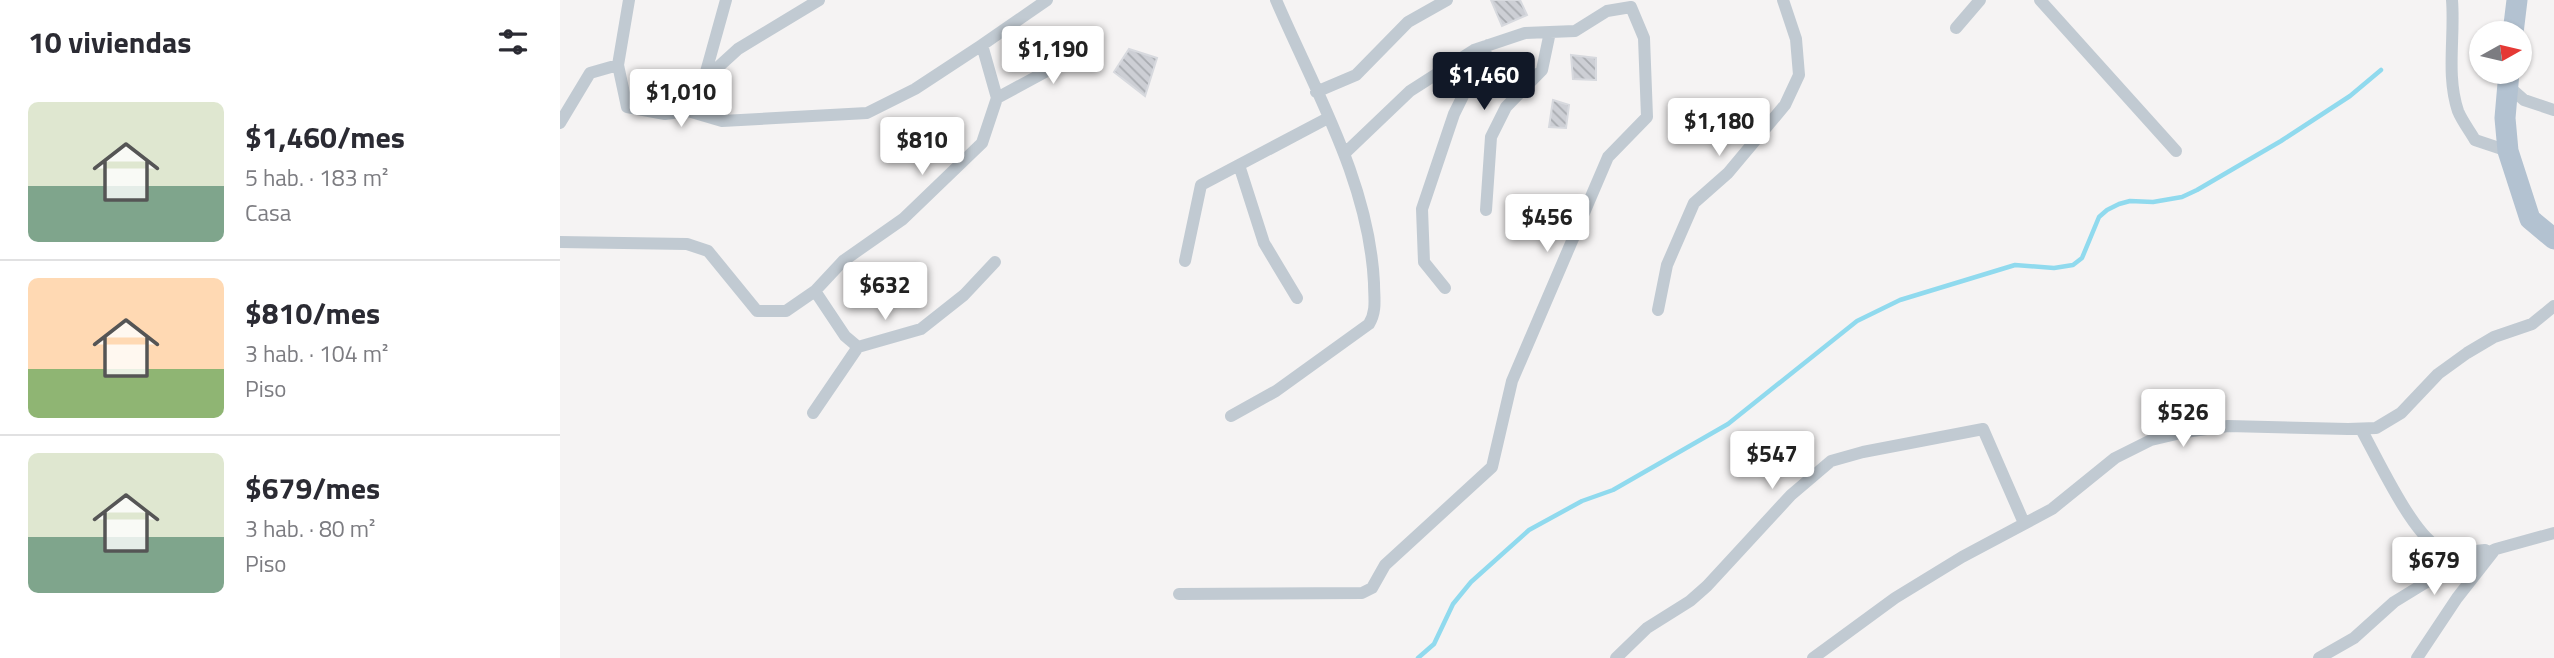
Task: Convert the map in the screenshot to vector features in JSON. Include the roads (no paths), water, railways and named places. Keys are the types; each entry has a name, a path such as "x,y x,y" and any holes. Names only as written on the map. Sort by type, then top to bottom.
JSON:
{"main road":[{"path":"2514,21 2517,0"},
{"path":"2508,84 2505,118 2508,150 2530,219 2554,239"}],"street":[{"path":"629,0 618,65 627,107 665,114 688,111 722,121 867,113 915,89 1047,0"},
{"path":"688,111 704,80 726,0"},
{"path":"704,80 738,49 819,0"},
{"path":"1231,416 1276,391 1369,324 1375,314 1373,272 1364,213 1344,154 1276,0"},
{"path":"1316,92 1356,75 1408,22 1447,0"},
{"path":"1658,310 1667,265 1694,203 1728,173 1785,105 1799,75 1796,39 1783,0"},
{"path":"1956,28 1980,0"},
{"path":"2040,0 2176,151"},
{"path":"2452,0 2451,66 2458,112 2475,140 2508,150"},
{"path":"1178,594 1362,593 1372,589 1385,565 1492,467 1512,381 1555,276 1608,157 1647,117 1644,38 1631,7 1607,11 1575,31 1525,33 1474,50 1410,91 1344,154"},
{"path":"1486,210 1491,137 1506,107 1542,70 1550,32"},
{"path":"560,242 687,244 708,251 757,311 786,312 814,291 843,261 903,219 982,143 996,98 982,45"},
{"path":"1445,288 1424,262 1422,209 1454,114 1488,45"},
{"path":"996,98 1093,46"},
{"path":"560,123 590,72 618,65"},
{"path":"2512,84 2524,100 2554,110"},
{"path":"1185,261 1201,185 1328,118"},
{"path":"1239,165 1264,243 1297,298"},
{"path":"813,413 858,347 921,329 964,295 995,262"},
{"path":"814,291 845,336 858,347"},
{"path":"1813,658 1895,598 2052,509 2115,458 2151,440 2228,426 2376,428 2401,413 2438,374 2467,353 2494,337 2532,324 2554,306"},
{"path":"1616,658 1647,628 1690,601 1707,586 1791,495 1831,461 1863,452 1983,429 2024,523"},
{"path":"2361,429 2419,530 2437,546 2464,553 2496,549 2554,533"},
{"path":"2319,658 2354,638 2395,602 2425,583 2496,549"},
{"path":"2417,658 2457,598 2496,549"}],"waterway":[{"path":"1418,658 1434,644 1453,604 1471,582 1529,530 1582,501 1613,490 1728,424 1857,321 1900,300 2015,265 2054,268 2073,265 2082,258 2099,217 2107,210 2130,201 2153,202 2182,197 2197,190 2281,141 2350,96 2381,70"}]}
